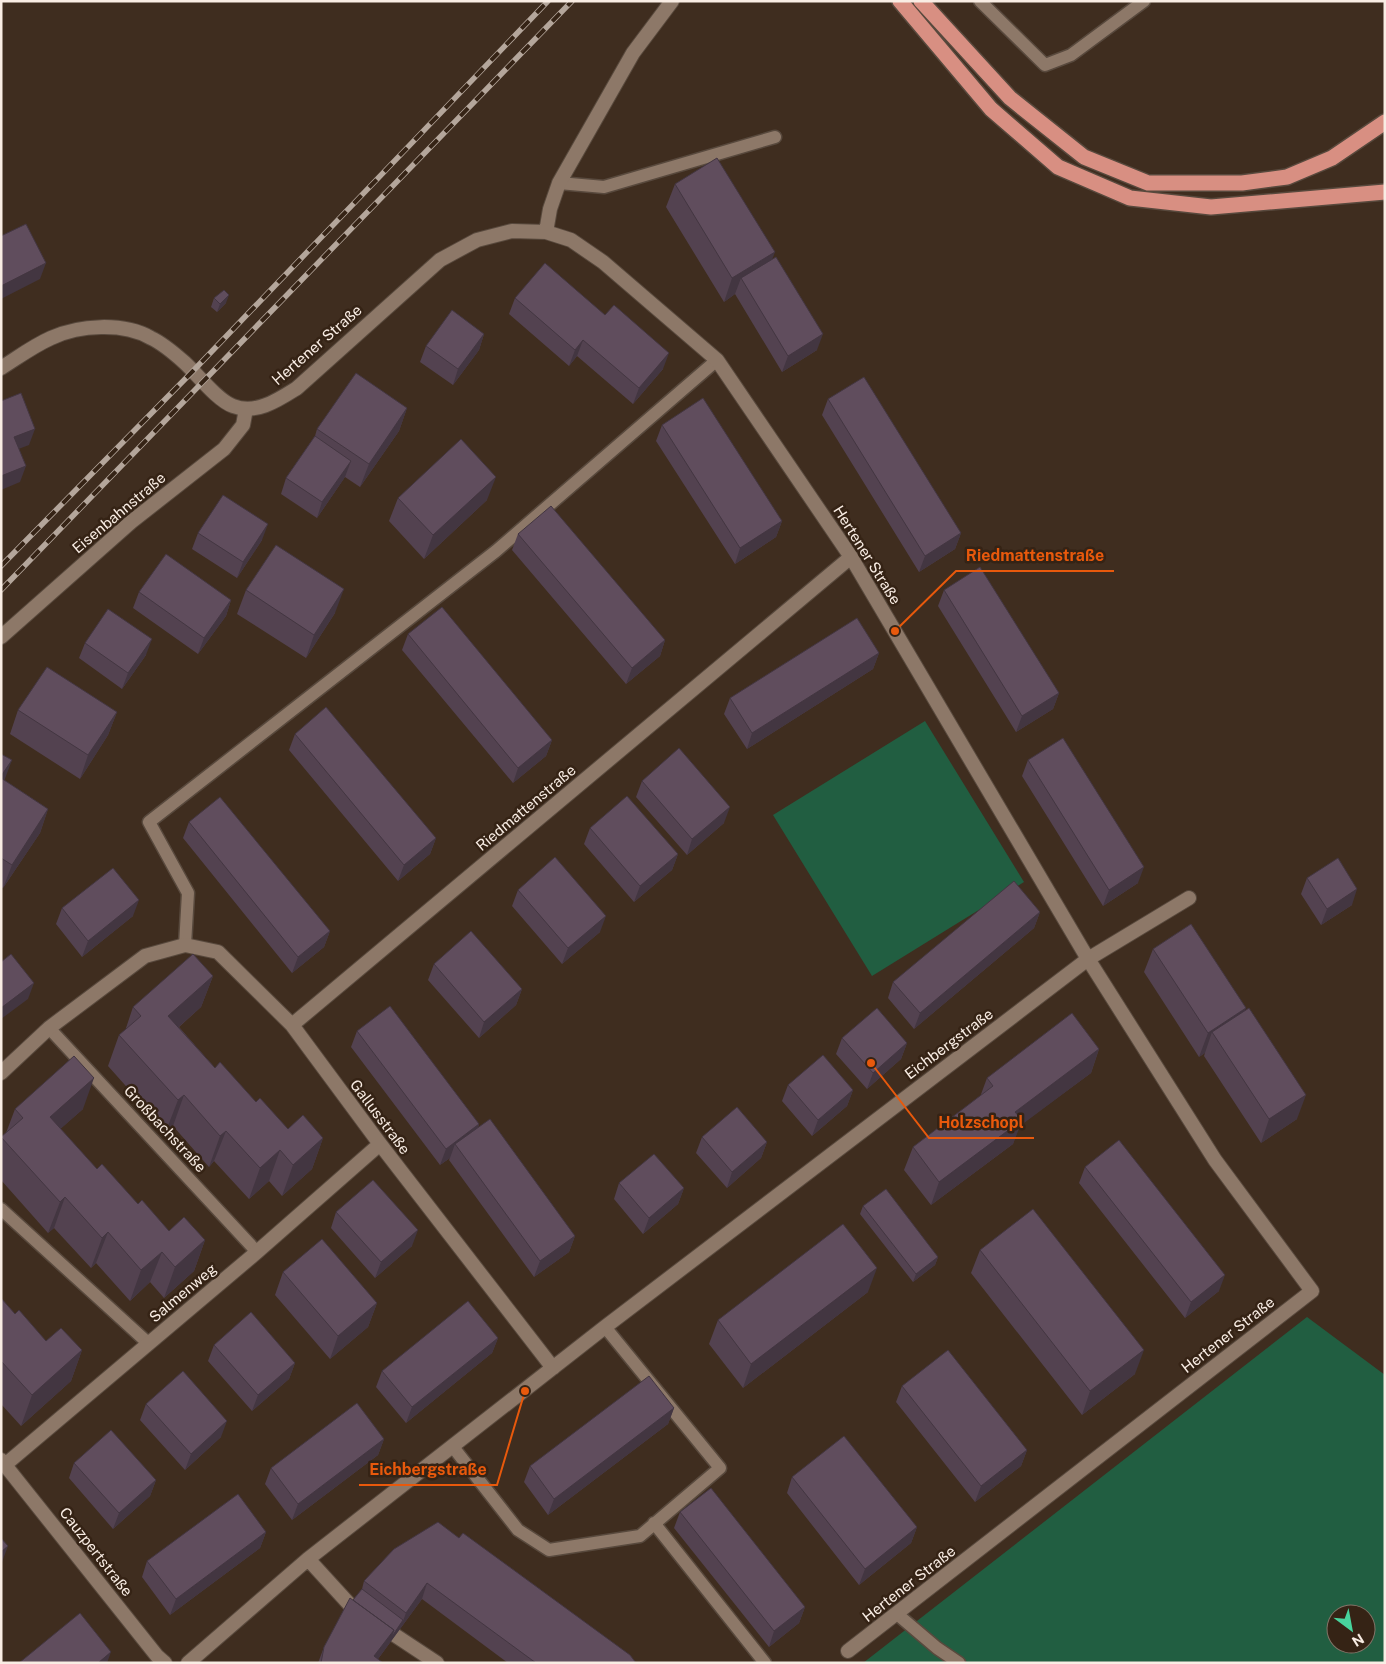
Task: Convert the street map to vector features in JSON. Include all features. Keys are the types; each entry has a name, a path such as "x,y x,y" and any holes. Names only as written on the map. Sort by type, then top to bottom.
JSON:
{"highway":[{"path":"900,1 991,109 1043,154 1058,166 1130,198 1211,207 1385,192"},
{"path":"921,1 1010,98 1084,157 1148,183 1242,182 1287,177 1332,158 1385,122"}],"street":[{"path":"546,232 550,209 559,184 633,53 672,1"},
{"name":"Hertener Straße","path":"246,409 277,401 297,388 440,260 477,240 512,231 546,232 571,240 603,262 718,360 851,557 1088,959 1214,1160 1312,1291 848,1651"},
{"path":"1,368 35,346 60,335 100,327 130,330 150,337 173,353 221,399 233,406 246,409"},
{"name":"Eisenbahnstraße","path":"1,637 132,522 224,449 243,425 246,409"},
{"name":"Riedmattenstraße","path":"292,1026 851,557"},
{"path":"1088,959 1189,898"},
{"name":"Gallusstraße","path":"48,1028 145,956 185,945 218,952 292,1026 380,1144 553,1368"},
{"name":"Eichbergstraße","path":"188,1663 308,1559 605,1327 1088,959"},
{"path":"1,1072 48,1028"},
{"name":"Salmenweg","path":"3,1462 148,1344 380,1144"},
{"name":"Cauzpertstraße","path":"3,1462 157,1656 165,1663"},
{"path":"308,1559 350,1605 437,1663"}],"lane":[{"path":"980,1 1045,65 1071,55 1144,1"},
{"path":"559,184 604,187 775,137"},
{"path":"185,945 188,894 149,822 496,550 718,360"},
{"name":"Großbachstraße","path":"48,1028 257,1252"},
{"path":"1,1209 148,1344"},
{"path":"453,1447 518,1530 549,1550 640,1536 720,1468 605,1327"},
{"path":"654,1524 764,1663"},
{"path":"897,1614 937,1648 959,1663"}],"green space":[{"path":"925,721 1024,882 872,976 773,815"},
{"path":"1307,1317 1385,1375 1385,1663 863,1663"}],"building":[{"path":"717,158 775,252 732,278 675,184"},
{"path":"26,224 46,263 1,286 1,236"},
{"path":"776,257 823,334 788,356 741,278"},
{"path":"545,263 605,315 614,305 669,353 639,388 583,340 575,350 515,298"},
{"path":"224,290 229,295 220,304 214,298"},
{"path":"452,310 484,334 458,369 426,346"},
{"path":"356,373 407,408 369,464 317,429"},
{"path":"864,377 961,533 925,556 828,399"},
{"path":"21,393 35,429 14,437 26,466 1,476 1,401"},
{"path":"703,398 782,521 740,548 662,425"},
{"path":"315,436 351,461 322,502 286,478"},
{"path":"461,439 496,477 433,535 398,498"},
{"path":"223,495 268,524 243,562 198,533"},
{"path":"551,506 665,640 632,668 518,534"},
{"path":"276,545 344,589 314,635 246,590"},
{"path":"166,554 231,600 204,638 139,592"},
{"path":"980,567 1059,693 1022,716 944,590"},
{"path":"442,607 552,740 518,768 408,634"},
{"path":"108,609 152,639 128,673 85,643"},
{"path":"857,618 879,653 752,733 730,698"},
{"path":"47,667 117,712 88,755 18,710"},
{"path":"326,707 436,838 404,865 295,734"},
{"path":"1063,738 1144,867 1109,890 1028,760"},
{"path":"679,748 730,807 692,839 642,781"},
{"path":"1,754 12,760 1,776"},
{"path":"1,778 48,809 12,865 1,858"},
{"path":"627,796 678,854 640,886 590,828"},
{"path":"220,797 330,931 298,957 189,822"},
{"path":"555,857 606,916 568,948 518,890"},
{"path":"1338,858 1357,889 1327,909 1307,878"},
{"path":"113,868 139,900 88,941 62,908"},
{"path":"1014,881 1040,912 920,1013 893,982"},
{"path":"1191,924 1246,1008 1208,1033 1153,949"},
{"path":"471,931 522,989 484,1022 434,964"},
{"path":"11,954 34,983 1,1008 1,962"},
{"path":"193,954 213,976 168,1016 215,1068 220,1062 256,1102 260,1098 288,1129 303,1115 323,1138 293,1165 280,1150 260,1168 226,1131 220,1136 184,1095 178,1100 119,1035 141,1016 133,1007"},
{"path":"390,1006 479,1124 446,1149 357,1031"},
{"path":"877,1008 907,1043 873,1073 842,1038"},
{"path":"1249,1008 1306,1095 1269,1119 1212,1032"},
{"path":"1072,1013 1099,1049 1015,1112 1022,1120 939,1182 913,1147 993,1086 987,1078"},
{"path":"823,1055 853,1090 818,1120 788,1085"},
{"path":"74,1056 94,1078 50,1117 97,1169 102,1164 138,1204 142,1200 169,1231 184,1217 205,1240 175,1267 162,1252 141,1270 108,1232 102,1238 65,1197 60,1202 1,1137 23,1118 15,1109"},
{"path":"737,1107 767,1142 732,1172 702,1137"},
{"path":"490,1119 575,1236 540,1261 455,1144"},
{"path":"1119,1140 1225,1275 1191,1302 1085,1167"},
{"path":"654,1154 684,1188 649,1218 619,1183"},
{"path":"373,1180 418,1230 381,1262 336,1212"},
{"path":"886,1189 938,1257 916,1274 863,1206"},
{"path":"1033,1209 1144,1350 1090,1391 980,1250"},
{"path":"843,1224 877,1268 751,1364 718,1320"},
{"path":"322,1239 377,1303 338,1336 283,1272"},
{"path":"1,1298 15,1314 19,1310 46,1341 61,1328 82,1350 32,1395 1,1361"},
{"path":"468,1301 498,1338 412,1407 382,1371"},
{"path":"251,1312 295,1363 258,1395 214,1345"},
{"path":"948,1350 1027,1450 981,1486 902,1386"},
{"path":"183,1371 227,1421 191,1454 146,1404"},
{"path":"649,1376 674,1408 554,1499 530,1466"},
{"path":"357,1403 384,1439 298,1504 271,1468"},
{"path":"111,1430 156,1480 119,1513 74,1463"},
{"path":"844,1436 917,1527 865,1569 792,1477"},
{"path":"711,1488 805,1607 774,1631 680,1512"},
{"path":"238,1494 266,1532 176,1599 147,1561"},
{"path":"438,1522 459,1538 463,1533 630,1655 636,1663 536,1663 427,1583 406,1613 364,1581 394,1549"},
{"path":"1,1538 8,1546 1,1552"},
{"path":"362,1589 403,1620 391,1638 394,1630 353,1600"},
{"path":"350,1598 394,1630 374,1656 383,1663 321,1663 324,1647"},
{"path":"80,1613 111,1652 98,1663 19,1663"}],"railway":[{"path":"1,566 193,371 548,1"},
{"path":"1,590 572,1"}],"place":[{"name":"Riedmattenstraße","path":"895,631"},
{"name":"Holzschopl","path":"871,1063"},
{"name":"Eichbergstraße","path":"525,1391"}]}
